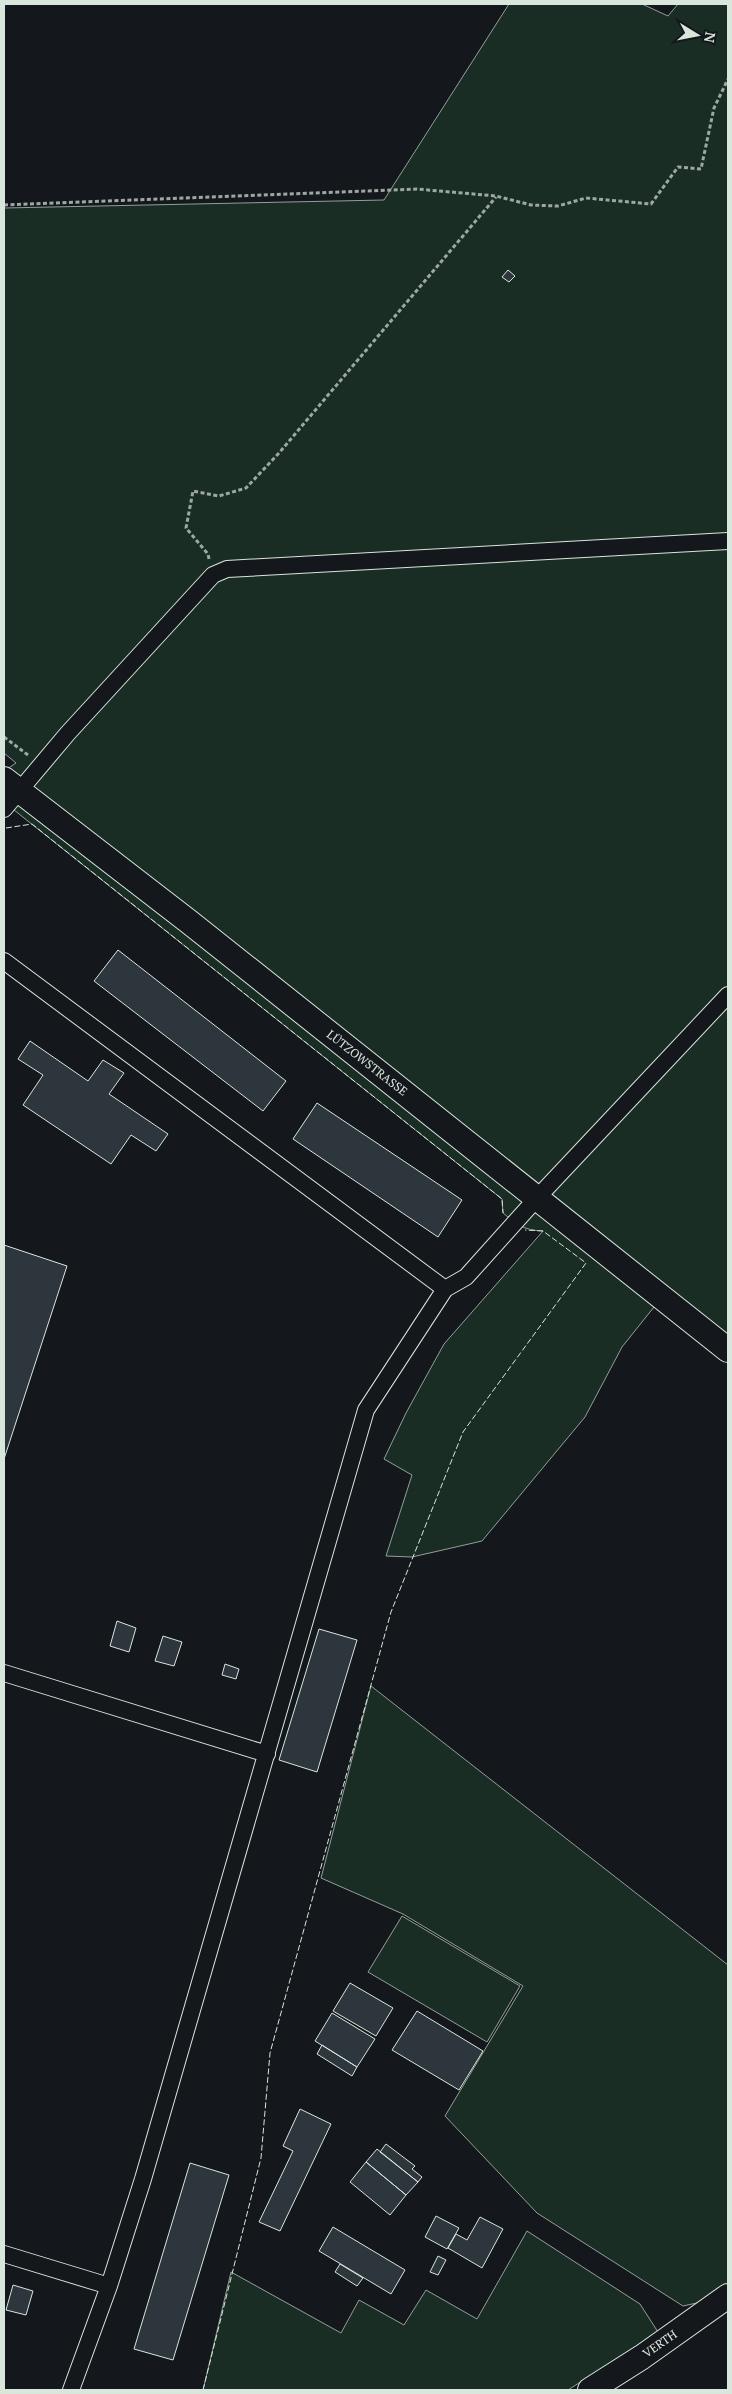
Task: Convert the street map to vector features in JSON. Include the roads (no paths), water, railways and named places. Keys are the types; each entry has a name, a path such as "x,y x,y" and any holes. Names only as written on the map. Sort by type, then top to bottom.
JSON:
{"street":[{"path":"9,793 41,765 213,575 227,569 252,566 728,541"},
{"name":"LÜTZOWSTRASSE","path":"9,793 188,921 728,1350"},
{"path":"4,961 445,1289"},
{"path":"71,2390 109,2286 143,2179 366,1410 445,1289 466,1277 537,1198 728,995"},
{"path":"4,1673 267,1754"},
{"path":"4,2254 109,2286"},
{"name":"VERTH","path":"590,2390 642,2357 728,2296"}]}
